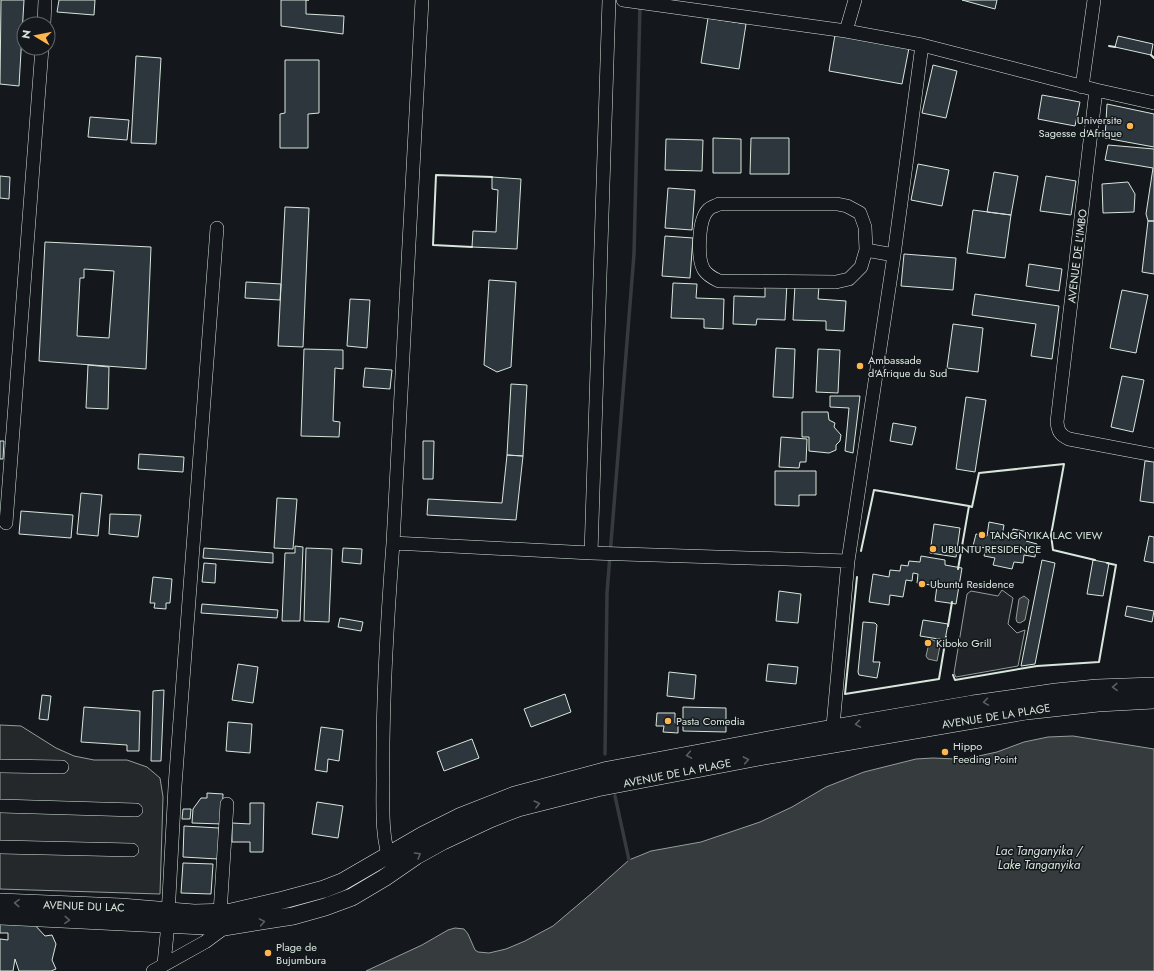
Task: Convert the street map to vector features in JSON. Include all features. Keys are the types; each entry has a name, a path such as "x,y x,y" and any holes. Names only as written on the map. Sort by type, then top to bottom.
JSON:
{"main road":[{"name":"AVENUE DE LA PLAGE","path":"168,917 194,913 222,920 287,917 325,907 352,897 443,841 490,819 518,808 597,788 832,736 1056,692 1097,688 1154,686"},
{"name":"AVENUE DE LA PLAGE","path":"222,920 231,912 324,889 342,882 423,835 459,817 515,795 623,766 711,752 1026,711 1098,703 1154,700"},
{"name":"AVENUE DU LAC","path":"0,902 168,917"},
{"name":"AVENUE DU LAC","path":"0,916 168,917"}],"street":[{"path":"45,16 46,0"},
{"path":"394,871 387,855 383,818 382,731 422,0"},
{"path":"596,553 609,0"},
{"path":"623,0 846,31 922,45 1082,87 1154,103"},
{"path":"846,31 855,0"},
{"path":"1082,87 1094,0"},
{"path":"832,736 848,561 894,255 922,45"},
{"path":"6,524 41,56"},
{"name":"AVENUE DE L'IMBO","path":"1096,90 1057,422 1058,429 1062,436 1069,439 1154,455"},
{"path":"719,204 837,204 847,206 860,213 865,227 866,250 861,267 849,279 836,282 719,281 711,278 704,269 701,260 700,227 708,209 719,204"},
{"path":"159,968 168,917 175,786 217,228"},
{"path":"866,250 894,255"},
{"path":"393,543 596,553 848,561"},
{"path":"0,766 62,767"},
{"path":"222,920 227,804"},
{"path":"0,806 136,810"},
{"path":"0,847 132,850"},
{"name":"AVENUE DE LA PLAGE","path":"159,968 205,942 222,920"}],"shaded area":[{"path":"1002,590 1013,598 1008,624 1017,633 1025,630 1018,666 956,677 954,673 967,594 971,591 998,596"},
{"path":"0,725 21,726 56,748 74,756 94,760 127,760 147,767 160,778 163,797 160,894 0,889"}],"water":[{"path":"1024,596 1029,600 1025,620 1020,623 1017,622 1016,619 1019,599"},
{"path":"930,639 938,642 940,646 937,661 928,659 926,656"},
{"name":"Lac Tanganyika / Lake Tanganyika","path":"1073,736 1154,749 1154,971 366,971 422,945 448,930 455,928 464,929 468,934 475,950 478,952 489,953 506,949 553,926 629,860 651,851 701,842 760,822 792,807 826,787 864,772 916,759 956,759 974,757 997,752 1024,742 1048,737"}],"building":[{"path":"1,0 24,0 23,16 16,16 16,56 21,56 19,86 0,84"},
{"path":"59,0 95,0 94,15 57,12"},
{"path":"281,0 306,0 306,14 344,16 343,34 281,26"},
{"path":"962,0 997,0 995,9"},
{"path":"708,18 746,24 739,69 701,63"},
{"path":"835,35 909,48 902,84 829,71"},
{"path":"1118,36 1153,44 1151,55 1115,47"},
{"path":"136,56 161,58 156,144 131,143"},
{"path":"285,60 319,60 319,113 308,114 308,148 280,148 280,114 285,113"},
{"path":"933,65 957,71 946,118 922,113"},
{"path":"1042,95 1080,102 1075,126 1038,119"},
{"name":"Universite Sagesse d'Afrique","path":"1107,104 1154,114 1154,147 1105,138"},
{"path":"90,117 129,120 127,140 88,137"},
{"path":"713,138 741,139 741,173 713,173"},
{"path":"751,138 789,138 789,174 750,174"},
{"path":"666,139 703,140 702,171 665,170"},
{"path":"1108,145 1154,149 1154,221 1148,221 1146,214 1153,168 1105,160"},
{"path":"918,164 949,170 942,206 911,200"},
{"path":"994,172 1018,176 1011,215 987,212"},
{"path":"0,176 10,177 9,199 0,198"},
{"path":"1046,176 1076,181 1071,215 1040,211"},
{"path":"492,177 521,179 517,249 472,247 473,231 496,232 498,190 492,189"},
{"path":"1128,182 1135,194 1134,212 1103,213 1102,184"},
{"path":"668,188 695,190 692,230 665,228"},
{"path":"285,207 309,208 303,347 278,346"},
{"path":"973,210 1011,215 1005,258 967,253"},
{"path":"1148,221 1154,221 1154,274 1142,272"},
{"path":"665,236 693,238 690,278 662,276"},
{"path":"45,242 151,247 146,369 39,361","holes":["84,269 114,271 109,338 77,336 80,278 84,278"]},
{"path":"904,254 956,258 953,290 901,286"},
{"path":"1029,264 1062,269 1059,291 1026,286"},
{"path":"489,280 516,282 511,367 497,372 484,365"},
{"path":"246,282 281,284 280,300 245,298"},
{"path":"765,282 787,283 785,320 757,319 756,325 733,324 734,296 765,297"},
{"path":"673,283 697,284 696,298 724,299 723,329 704,328 704,319 671,318"},
{"path":"795,285 819,286 818,299 846,301 844,331 826,330 826,321 793,320"},
{"path":"1122,290 1148,295 1136,353 1110,348"},
{"path":"975,294 1059,306 1052,359 1031,356 1036,324 972,315"},
{"path":"350,299 370,300 367,348 347,346"},
{"path":"953,324 983,328 978,372 947,368"},
{"path":"776,348 795,349 793,398 773,397"},
{"path":"304,349 343,350 343,369 335,368 333,421 340,422 339,437 301,436"},
{"path":"818,349 840,350 838,393 816,392"},
{"path":"88,365 109,367 108,409 86,408"},
{"path":"365,368 392,370 390,389 363,387"},
{"path":"1122,376 1144,380 1133,432 1111,427"},
{"path":"511,384 527,385 523,456 507,455"},
{"path":"830,396 860,396 853,453 845,451 849,408 830,407"},
{"path":"966,397 986,400 975,472 956,469"},
{"path":"802,412 828,412 829,420 835,423 834,427 841,435 840,441 836,445 836,450 829,453 809,451 809,437 802,437"},
{"path":"893,423 916,427 912,445 890,441"},
{"path":"781,437 807,439 806,462 800,462 799,468 779,467"},
{"path":"0,441 4,441 3,459 0,459"},
{"path":"423,441 434,441 433,479 423,479"},
{"path":"139,454 184,457 183,472 138,469"},
{"path":"507,455 523,456 516,520 427,515 428,499 502,503"},
{"path":"1145,461 1154,462 1154,503 1140,501"},
{"path":"775,471 816,471 816,495 799,495 799,506 775,505"},
{"path":"81,493 102,495 98,536 77,534"},
{"path":"277,498 297,499 293,549 274,548"},
{"path":"21,511 73,515 71,538 19,534"},
{"path":"110,514 141,515 138,537 109,534"},
{"path":"989,522 1004,525 1002,536 1012,538 1013,529 1028,532 1026,541 1037,544 1035,557 1024,555 1023,563 1014,562 1012,569 993,565 995,558 984,556 986,548 973,546 976,534 987,536"},
{"path":"934,524 960,528 956,557 930,553"},
{"path":"1149,536 1154,537 1154,563 1144,561"},
{"path":"295,546 303,547 300,621 282,621 285,553 295,553"},
{"path":"204,548 273,553 273,563 203,558"},
{"path":"306,548 332,549 329,622 304,621"},
{"path":"343,548 362,549 361,564 342,562"},
{"path":"921,556 945,560 945,565 962,568 956,604 935,601 937,586 917,583 918,574 913,573 912,581 906,580 903,597 890,595 889,605 869,602 873,574 889,577 890,570 900,571 901,565 908,566 909,561 920,562"},
{"path":"1042,560 1055,563 1035,664 1021,666"},
{"path":"1093,560 1109,563 1103,596 1087,594"},
{"path":"204,563 216,564 215,583 202,582"},
{"path":"153,577 172,579 170,603 166,603 166,609 154,608 155,603 150,603"},
{"path":"779,591 801,594 798,623 776,621"},
{"path":"202,604 278,610 277,618 201,613"},
{"path":"1127,606 1154,611 1152,622 1125,616"},
{"path":"340,618 363,622 361,631 338,627"},
{"path":"923,620 948,624 945,640 920,636"},
{"path":"863,622 875,623 877,625 873,662 880,662 877,678 859,675 858,672"},
{"path":"238,664 258,667 253,703 232,700"},
{"path":"768,664 798,667 796,684 766,681"},
{"path":"669,672 696,675 694,699 667,696"},
{"path":"164,690 161,761 151,761 153,691"},
{"path":"565,694 571,712 531,727 524,709"},
{"path":"42,695 51,696 48,720 39,719"},
{"path":"84,707 140,711 139,751 127,751 127,745 81,742"},
{"path":"683,707 726,708 726,732 683,731"},
{"path":"657,713 675,713 675,723 678,723 678,733 663,732 664,726 656,726"},
{"path":"228,722 252,724 250,753 226,751"},
{"path":"321,727 343,730 339,761 328,759 327,772 315,770"},
{"path":"472,739 479,758 444,771 437,752"},
{"path":"207,793 223,794 222,824 192,823 193,809 201,798 207,798"},
{"path":"317,802 343,806 338,838 312,834"},
{"path":"250,803 264,803 263,852 250,852 250,842 232,842 232,823 250,824"},
{"path":"183,809 191,809 190,819 182,819"},
{"path":"184,826 219,828 218,859 183,857"},
{"path":"183,863 213,864 211,894 181,893"},
{"path":"0,920 33,923 45,936 52,935 56,944 52,960 56,969 51,971 19,971 15,959 13,971 0,971 0,939 8,940 8,933 0,933"}],"waterway":[{"path":"605,754 607,593 634,254 640,5"},
{"path":"615,796 629,860"}],"wall":[{"path":"1109,46 1115,47"},
{"path":"1151,55 1154,58"},
{"path":"472,247 433,245 436,175 492,177"},
{"path":"969,506 972,507 979,473 1064,464 1051,535 1053,550 1095,560"},
{"path":"861,551 874,490 969,506 958,569"},
{"path":"953,675 955,680 1037,666 1099,662 1116,565 1107,563"},
{"path":"857,577 845,694 939,679 946,637"},
{"path":"948,626 952,602"}],"place":[{"name":"Universite Sagesse d'Afrique","path":"1130,126"},
{"name":"Ambassade d'Afrique du Sud","path":"860,366"},
{"name":"TANGNYIKA LAC VIEW","path":"982,535"},
{"name":"UBUNTU RESIDENCE","path":"933,549"},
{"name":"Ubuntu Residence","path":"922,584"},
{"name":"Kiboko Grill","path":"928,643"},
{"name":"Pasta Comedia","path":"668,721"},
{"name":"Hippo Feeding Point","path":"945,752"},
{"name":"Plage de Bujumbura","path":"268,953"}]}
